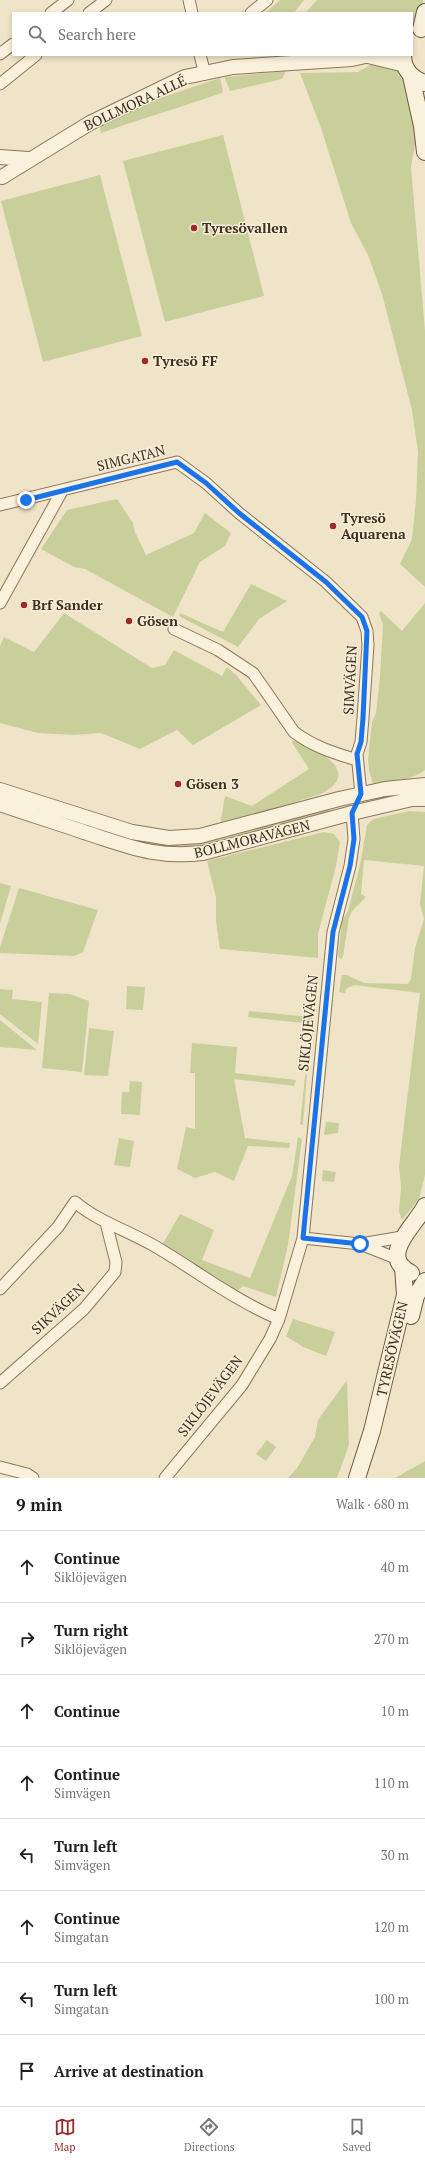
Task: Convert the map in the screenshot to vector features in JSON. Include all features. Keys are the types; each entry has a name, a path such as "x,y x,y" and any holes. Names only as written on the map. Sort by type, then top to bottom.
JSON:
{"main road":[{"path":"419,30 425,12"},
{"path":"411,70 422,126 425,152"},
{"name":"TYRESÖVÄGEN","path":"357,1478 372,1431 405,1295 398,1250 412,1230 425,1206"},
{"path":"401,1263 410,1273 425,1276"},
{"name":"TYRESÖVÄGEN","path":"372,1431 401,1360 416,1296 425,1281"}],"street":[{"path":"52,12 68,0"},
{"path":"90,12 106,0"},
{"path":"189,0 192,12"},
{"path":"252,12 267,0"},
{"path":"0,54 12,45"},
{"path":"0,84 35,56"},
{"path":"200,56 205,74"},
{"name":"BOLLMORA ALLÉ","path":"1,178 28,159 104,116 185,77 233,67 352,59 365,56"},
{"name":"BOLLMORA ALLÉ","path":"372,56 411,70"},
{"name":"BOLLMORA ALLÉ","path":"1,178 4,168 0,158 28,159"},
{"name":"SIMGATAN","path":"0,505 177,462 206,483 239,513 326,582"},
{"path":"0,603 62,491"},
{"name":"SIMVÄGEN","path":"326,582 362,617 367,631 363,718 357,760 361,794"},
{"path":"174,628 182,634 218,650 253,673 294,732 325,750 357,760"},
{"name":"BOLLMORAVÄGEN","path":"410,785 425,778"},
{"name":"BOLLMORAVÄGEN","path":"0,790 132,832 168,838 200,836 361,794 410,785 425,785"},
{"path":"352,813 361,794"},
{"name":"BOLLMORAVÄGEN","path":"0,804 127,847 165,855 203,853 352,813 421,800"},
{"name":"SIKLÖJEVÄGEN","path":"165,1478 242,1385 270,1339 279,1319 303,1238 332,939 350,866 354,839 352,813"},
{"path":"113,841 117,826"},
{"path":"0,1289 58,1227 75,1202 91,1215 156,1247 258,1310 279,1319"},
{"name":"SIKVÄGEN","path":"0,1383 84,1309 115,1272 116,1262 106,1222"},
{"path":"360,1244 412,1230"},
{"path":"303,1238 360,1244 401,1263"},
{"path":"0,1466 27,1474 33,1478"}],"green space":[{"path":"280,0 304,0 295,12 266,12"},
{"path":"317,0 423,0 422,17 413,30 413,12 306,12"},
{"path":"370,65 391,67 408,80 416,139 411,167 425,331 425,587 400,564 412,539 416,500 418,452 412,410 382,294 368,255 351,223 321,128 300,73 358,72"},
{"path":"286,71 282,79 230,91 225,79 226,77"},
{"path":"220,78 223,91 222,93 101,133 100,127 157,99"},
{"name":"Tyresövallen","path":"223,135 264,296 165,322 123,161"},
{"path":"100,175 142,336 43,362 1,201"},
{"path":"117,499 133,523 135,532 146,555 194,533 205,513 231,533 225,546 200,562 173,617 85,569 74,567 41,549 67,510"},
{"path":"251,584 287,601 259,619 238,647 179,616 180,613 223,632"},
{"path":"425,603 425,770 419,774 407,778 373,784 368,760 372,722 376,713 380,676 383,625 379,613 381,611 402,631"},
{"path":"64,613 152,668 165,665 174,650 222,676 227,667 236,675 261,705 193,745 177,730 140,749 101,733 74,735 38,733 0,723 0,646 4,637 34,652"},
{"path":"296,740 316,750 333,763 338,770 338,778 333,786 321,794 220,825 225,796 252,806 309,769 291,741"},
{"path":"329,809 330,813 199,846 164,847 131,839 132,836 202,841"},
{"path":"409,811 425,812 425,1175 419,1199 402,1220 399,1211 401,1187 399,1166 420,993 354,985 346,989 345,993 339,992 342,975 347,975 364,983 408,984 411,979 415,948 424,919 420,904 424,866 364,860 361,894 366,897 353,910 349,918 343,956 342,959 338,957 342,921 348,911 360,865 367,825 373,819"},
{"path":"324,832 334,834 340,842 336,866 318,934 318,958 220,949 216,921 216,897 207,861"},
{"path":"0,883 11,886 0,924"},
{"path":"19,888 98,910 83,952 74,956 0,953 0,947"},
{"path":"127,986 145,987 143,1010 126,1009"},
{"path":"0,989 13,990 12,999 42,1002 38,1044 0,1014"},
{"path":"49,993 70,994 89,1001 82,1072 42,1068"},
{"path":"249,1011 312,1017 312,1024 248,1017"},
{"path":"0,1020 37,1050 0,1047"},
{"path":"89,1028 114,1031 108,1076 84,1075"},
{"path":"192,1043 237,1047 235,1073 296,1080 294,1086 234,1079 245,1138 290,1143 289,1148 248,1146 234,1181 215,1172 195,1178 177,1169 186,1127 195,1129 195,1073 190,1073"},
{"path":"307,1074 303,1125 300,1124 305,1076"},
{"path":"130,1081 142,1082 140,1115 121,1114 122,1092 129,1092"},
{"path":"326,1122 339,1123 338,1133 324,1135"},
{"path":"298,1137 302,1139 288,1245 276,1297 243,1286 236,1292 218,1278 161,1247 180,1214 214,1230 202,1260 250,1278 292,1176"},
{"path":"119,1138 134,1141 130,1167 114,1165"},
{"path":"323,1170 336,1172 334,1182 322,1181"},
{"path":"293,1319 335,1332 326,1356 303,1347 286,1336"},
{"path":"347,1380 349,1445 337,1478 288,1478 297,1468 315,1437 318,1420"},
{"path":"267,1440 276,1447 266,1461 256,1454"},
{"path":"425,1461 425,1478 395,1478"}],"place":[{"name":"Tyresövallen","path":"194,228"},
{"name":"Tyresö FF","path":"145,361"},
{"name":"Tyresö Aquarena","path":"333,526"},
{"name":"Brf Sander","path":"24,605"},
{"name":"Gösen","path":"129,621"},
{"name":"Gösen 3","path":"178,784"}],"route":[{"path":"26,500 120,475 177,462 216,491 239,513 326,582 362,617 367,631 368,645 361,742 357,754 361,794 352,813 354,839 350,866 333,932 309,1163 303,1238 360,1244"}]}
